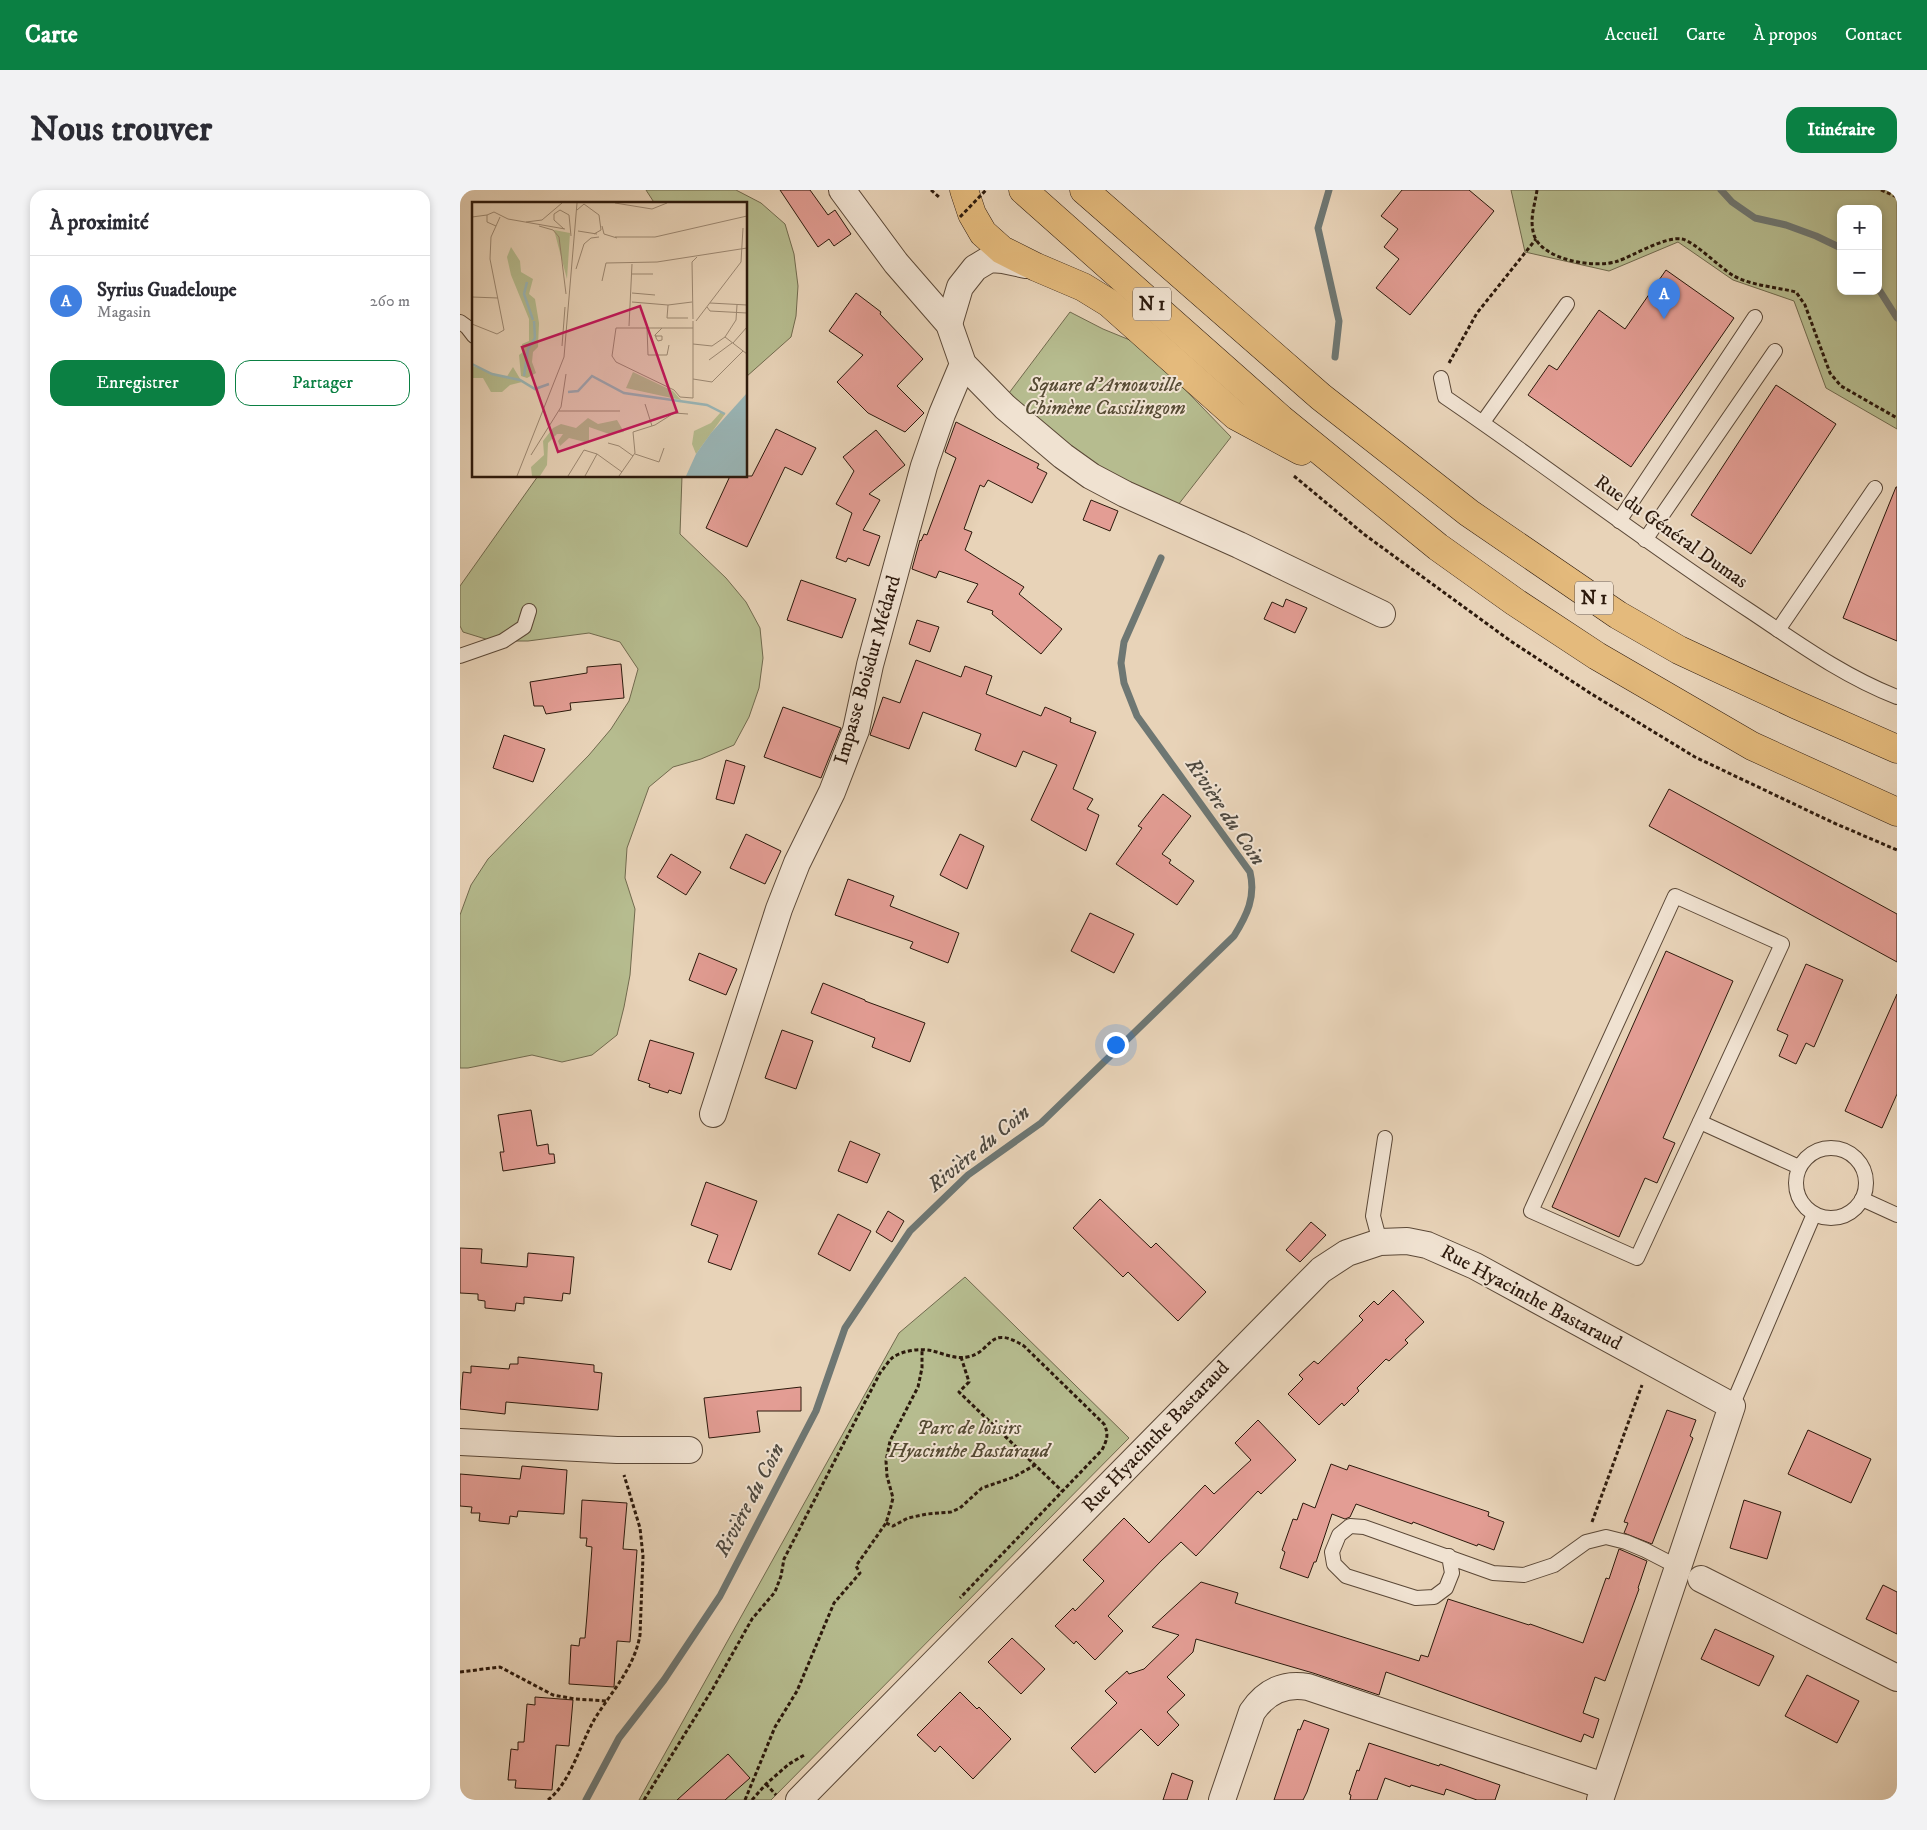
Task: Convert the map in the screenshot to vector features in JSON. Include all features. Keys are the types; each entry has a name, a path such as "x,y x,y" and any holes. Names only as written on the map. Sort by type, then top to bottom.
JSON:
{"highway":[{"name":"N 1","path":"1023,190 1281,419 1438,547 1515,602 1597,656 1752,746 1897,812"},
{"name":"N 1","path":"1084,190 1321,397 1469,513 1618,615 1679,650 1797,706 1897,749"},
{"path":"965,207 983,233 1002,250 1083,288 1109,303 1236,416 1348,475"}],"street":[{"path":"842,190 896,263 949,324 963,364 1005,407 1063,456 1091,476 1125,494 1239,544 1382,614"},
{"path":"965,207 976,241 975,268"},
{"path":"949,324 959,290 964,280 975,268 990,260 1003,260 1036,267"},
{"name":"Impasse Boisdur Médard","path":"713,1114 779,909 798,863 832,792 856,730 870,664 924,466 942,414 963,364"},
{"name":"Rue Hyacinthe Bastaraud","path":"799,1800 1321,1270 1347,1253 1380,1242 1407,1241 1427,1244 1475,1266 1732,1406"},
{"path":"1222,1800 1252,1712 1274,1690 1298,1685 1326,1693 1602,1793 1732,1406"},
{"path":"460,1442 617,1450 689,1450"},
{"path":"1701,1579 1897,1678"}],"lane":[{"path":"1483,422 1568,304"},
{"path":"1619,521 1755,317"},
{"path":"460,322 472,333"},
{"path":"1645,540 1775,351"},
{"name":"Rue du Général Dumas","path":"1441,378 1445,397 1483,422 1645,540 1839,670 1897,697"},
{"path":"1778,630 1875,488"},
{"path":"460,656 503,641 524,627 529,611"},
{"path":"1675,896 1782,944 1700,1122 1637,1258 1531,1211 1675,896"},
{"path":"1700,1122 1800,1167"},
{"path":"1380,1242 1372,1216 1385,1138"},
{"path":"1825,1148 1837,1148 1847,1152 1856,1158 1862,1168 1865,1178 1865,1189 1862,1199 1846,1215 1830,1218 1814,1214 1805,1208 1797,1193 1796,1178 1800,1167 1806,1158 1825,1148"},
{"path":"1862,1199 1897,1215"},
{"path":"1732,1406 1814,1214"},
{"path":"1449,1556 1452,1573 1446,1588 1434,1597 1416,1598 1346,1576 1334,1564 1332,1552 1339,1535 1350,1526 1364,1527 1449,1556 1493,1573 1524,1575 1554,1565 1586,1542 1606,1537 1626,1542 1678,1567"}],"path":[{"path":"965,207 986,190"},
{"path":"1537,190 1531,220 1536,239 1543,249 1567,260 1602,264 1616,262 1648,248 1681,238 1689,242 1718,266 1735,276 1751,282 1796,292 1805,305 1830,373 1841,386 1897,418"},
{"path":"1881,190 1897,197"},
{"path":"1441,378 1477,313 1536,239"},
{"path":"644,1800 712,1690 752,1618 775,1592 781,1576 784,1559 880,1373 893,1358 906,1352 922,1349 950,1357 967,1357 980,1351 990,1341 1001,1338 1013,1339 1024,1346 1104,1424 1108,1432 1107,1441 1102,1450 955,1603"},
{"path":"745,1800 775,1727 800,1683 834,1603 860,1573 856,1566 886,1523 893,1498 886,1460 890,1441 918,1387 922,1368 922,1349"},
{"path":"961,1357 970,1382 959,1392 1062,1491"},
{"path":"1586,1542 1650,1361"},
{"path":"548,1800 556,1794 594,1721 628,1671 638,1648 643,1556 640,1528 617,1450"},
{"path":"886,1523 893,1526 908,1518 951,1512 960,1508 982,1488 1014,1477 1035,1465"},
{"path":"460,1672 500,1667 553,1695 575,1699 608,1701"},
{"path":"752,1800 766,1784 789,1764 810,1750"}],"green space":[{"path":"646,190 736,190 761,203 785,224 794,254 798,286 796,316 791,337 748,375 748,202 654,202"},
{"path":"1511,190 1897,190 1897,429 1826,388 1794,301 1733,280 1678,242 1609,271 1525,252"},
{"name":"Square d'Arnouville Chimène Cassilingom","path":"1070,312 1103,329 1142,345 1231,437 1178,505 1113,475 1069,448 1009,393"},
{"path":"537,478 682,478 680,534 726,578 746,602 760,628 763,658 759,688 749,717 734,745 701,759 673,767 649,787 627,848 625,878 635,909 630,975 624,1007 617,1035 592,1055 562,1062 532,1055 460,1068 460,915 471,885 488,859 589,755 611,729 629,701 638,669 620,642 589,633 528,641 492,641 463,632 460,626 460,586"},
{"name":"Parc de loisirs Hyacinthe Bastaraud","path":"965,1277 1129,1438 771,1800 639,1800 899,1333"}],"building":[{"path":"780,190 810,190 828,215 835,210 851,234 834,246 829,239 818,247"},
{"path":"1402,190 1469,190 1494,211 1410,315 1376,288 1399,259 1384,247 1398,229 1381,216"},
{"path":"1666,270 1734,318 1631,467 1528,395 1549,365 1557,370 1599,310 1625,329"},
{"path":"856,293 881,312 880,314 923,359 897,386 924,413 905,432 868,413 837,382 863,355 829,331"},
{"path":"1776,385 1836,424 1751,554 1691,515"},
{"path":"956,422 1039,464 1037,468 1047,473 1032,503 988,480 984,487 980,485 964,529 972,532 965,550 1024,587 1019,594 1062,629 1041,654 992,614 993,611 967,602 978,584 939,571 936,578 912,569 920,540 924,534 927,535 956,458 945,452"},
{"path":"776,429 816,448 802,475 785,467 747,547 706,528 729,478 748,478 748,476 752,476"},
{"path":"876,430 905,465 869,494 880,500 863,530 880,536 869,566 848,558 846,562 836,558 852,513 836,504 854,471 843,457"},
{"path":"1897,487 1897,641 1843,618"},
{"path":"1091,500 1118,511 1110,531 1083,520"},
{"path":"801,580 856,599 842,638 787,620"},
{"path":"1286,599 1307,608 1295,633 1264,619 1272,602 1283,607"},
{"path":"917,620 939,627 930,652 909,644"},
{"path":"916,660 961,677 965,666 992,676 986,694 1041,716 1045,707 1071,718 1070,722 1096,732 1073,789 1093,799 1087,809 1099,815 1086,851 1031,820 1057,765 1023,751 1016,767 975,750 981,734 923,712 909,749 870,735 883,697 900,703"},
{"path":"621,664 624,698 570,703 571,710 546,714 543,706 534,706 530,682 587,673 587,667"},
{"path":"783,707 841,728 821,778 764,757"},
{"path":"504,735 545,749 533,782 493,768"},
{"path":"726,760 745,766 734,804 716,799"},
{"path":"1669,789 1897,914 1897,962 1649,826"},
{"path":"1163,794 1191,816 1162,854 1171,860 1169,863 1194,881 1177,905 1116,864 1142,828 1138,826"},
{"path":"746,834 781,851 765,884 730,868"},
{"path":"960,834 984,846 967,889 940,875"},
{"path":"671,854 701,872 686,895 657,877"},
{"path":"848,879 894,896 890,906 959,933 948,963 910,948 913,942 835,915"},
{"path":"1090,913 1134,934 1114,973 1071,951"},
{"path":"1666,951 1733,981 1663,1138 1675,1143 1657,1183 1645,1178 1619,1237 1552,1207"},
{"path":"699,953 737,969 726,995 689,980"},
{"path":"1806,964 1843,980 1814,1047 1806,1043 1796,1064 1779,1056 1788,1035 1777,1030"},
{"path":"823,983 925,1023 910,1062 872,1047 875,1038 811,1013"},
{"path":"1897,994 1897,1094 1882,1128 1845,1111"},
{"path":"782,1030 813,1041 796,1089 765,1078"},
{"path":"650,1040 694,1053 681,1094 669,1090 668,1093 649,1087 650,1084 638,1080"},
{"path":"531,1110 537,1146 548,1144 549,1154 554,1154 555,1163 503,1171 500,1152 504,1152 498,1115"},
{"path":"850,1141 880,1154 867,1183 838,1171"},
{"path":"706,1182 757,1201 731,1270 708,1262 718,1235 691,1225"},
{"path":"1100,1199 1151,1248 1156,1243 1206,1292 1178,1321 1128,1272 1123,1277 1073,1228"},
{"path":"888,1211 904,1221 892,1242 876,1232"},
{"path":"838,1214 871,1231 850,1271 818,1254"},
{"path":"1311,1222 1326,1235 1300,1262 1286,1250"},
{"path":"460,1248 482,1249 481,1263 527,1267 528,1253 574,1257 570,1294 563,1293 562,1301 524,1297 524,1304 516,1303 515,1311 485,1308 485,1301 478,1300 478,1294 460,1293"},
{"path":"1393,1290 1424,1322 1405,1340 1408,1343 1389,1361 1386,1359 1357,1388 1359,1391 1344,1406 1342,1403 1319,1425 1288,1394 1303,1379 1299,1375 1314,1361 1318,1364 1363,1320 1359,1316 1374,1301 1378,1305"},
{"path":"518,1357 594,1365 594,1372 602,1373 598,1410 506,1402 505,1414 460,1409 463,1372 471,1373 471,1366 509,1369 510,1364 518,1364"},
{"path":"801,1387 801,1411 757,1411 760,1432 709,1438 704,1398"},
{"path":"1667,1410 1696,1420 1690,1436 1693,1438 1652,1544 1624,1533 1628,1523 1624,1522"},
{"path":"1258,1420 1296,1460 1261,1494 1258,1491 1196,1556 1181,1542 1161,1561 1108,1616 1123,1631 1095,1660 1076,1641 1074,1644 1055,1626 1073,1608 1075,1611 1104,1581 1083,1560 1124,1518 1149,1543 1205,1485 1214,1494 1251,1460 1235,1443"},
{"path":"1808,1430 1871,1459 1851,1503 1788,1474"},
{"path":"1331,1464 1347,1470 1349,1465 1489,1512 1488,1516 1504,1522 1494,1550 1478,1544 1477,1546 1413,1522 1412,1524 1356,1504 1350,1517 1345,1519 1332,1514 1316,1562 1314,1562 1308,1578 1280,1568 1285,1552 1282,1550 1293,1519 1297,1520 1303,1503 1315,1508"},
{"path":"522,1466 567,1470 564,1514 518,1511 517,1517 510,1516 509,1524 479,1521 480,1513 471,1513 472,1507 460,1506 460,1474 520,1479"},
{"path":"582,1500 627,1503 623,1549 637,1550 630,1642 617,1641 614,1687 569,1684 571,1645 579,1646 580,1638 585,1638 592,1547 586,1546 587,1538 580,1538"},
{"path":"1744,1500 1781,1512 1767,1559 1730,1548"},
{"path":"1619,1549 1647,1561 1639,1589 1605,1681 1595,1677 1583,1713 1599,1719 1593,1738 1584,1734 1581,1742 1386,1672 1379,1695 1313,1673 1196,1639 1193,1652 1167,1677 1185,1695 1167,1712 1179,1725 1158,1746 1141,1729 1095,1773 1071,1748 1117,1703 1105,1691 1127,1671 1129,1674 1144,1669 1179,1635 1152,1627 1201,1582 1238,1593 1235,1603 1419,1661 1421,1655 1428,1657 1448,1599 1530,1624 1583,1643 1606,1578 1609,1579"},
{"path":"1883,1585 1897,1592 1897,1634 1866,1619"},
{"path":"1715,1629 1774,1656 1759,1686 1701,1659"},
{"path":"1012,1638 1045,1669 1021,1694 988,1662"},
{"path":"1807,1675 1859,1701 1837,1743 1785,1716"},
{"path":"960,1692 977,1709 979,1707 1011,1739 973,1779 940,1746 935,1752 917,1735"},
{"path":"535,1697 573,1700 569,1746 556,1745 552,1790 515,1788 516,1780 508,1780 511,1749 518,1750 518,1742 524,1742 527,1704 535,1705"},
{"path":"1304,1720 1329,1729 1307,1792 1303,1800 1274,1800 1298,1729 1300,1730"},
{"path":"1369,1743 1439,1766 1440,1764 1500,1785 1495,1800 1477,1800 1446,1789 1444,1795 1411,1785 1410,1787 1385,1778 1377,1800 1350,1800 1351,1795 1349,1794 1357,1770 1359,1771"},
{"path":"728,1754 750,1778 725,1800 677,1800"},
{"path":"1172,1773 1193,1781 1187,1800 1163,1800"}],"waterway":[{"name":"Rivière du Coin","path":"1329,190 1318,228 1339,321 1335,357"},
{"path":"1721,190 1732,202 1755,218 1786,225 1837,246"},
{"path":"1882,294 1897,318"},
{"name":"Rivière du Coin","path":"586,1800 619,1738 664,1680 720,1596 816,1411 845,1328 910,1231 968,1175 1041,1123 1234,936 1243,921 1251,898 1252,881 1250,872 1137,716 1124,683 1121,663 1124,642 1161,558"}],"place":[{"name":"Syrius Guadeloupe","path":"1664,319"}]}
